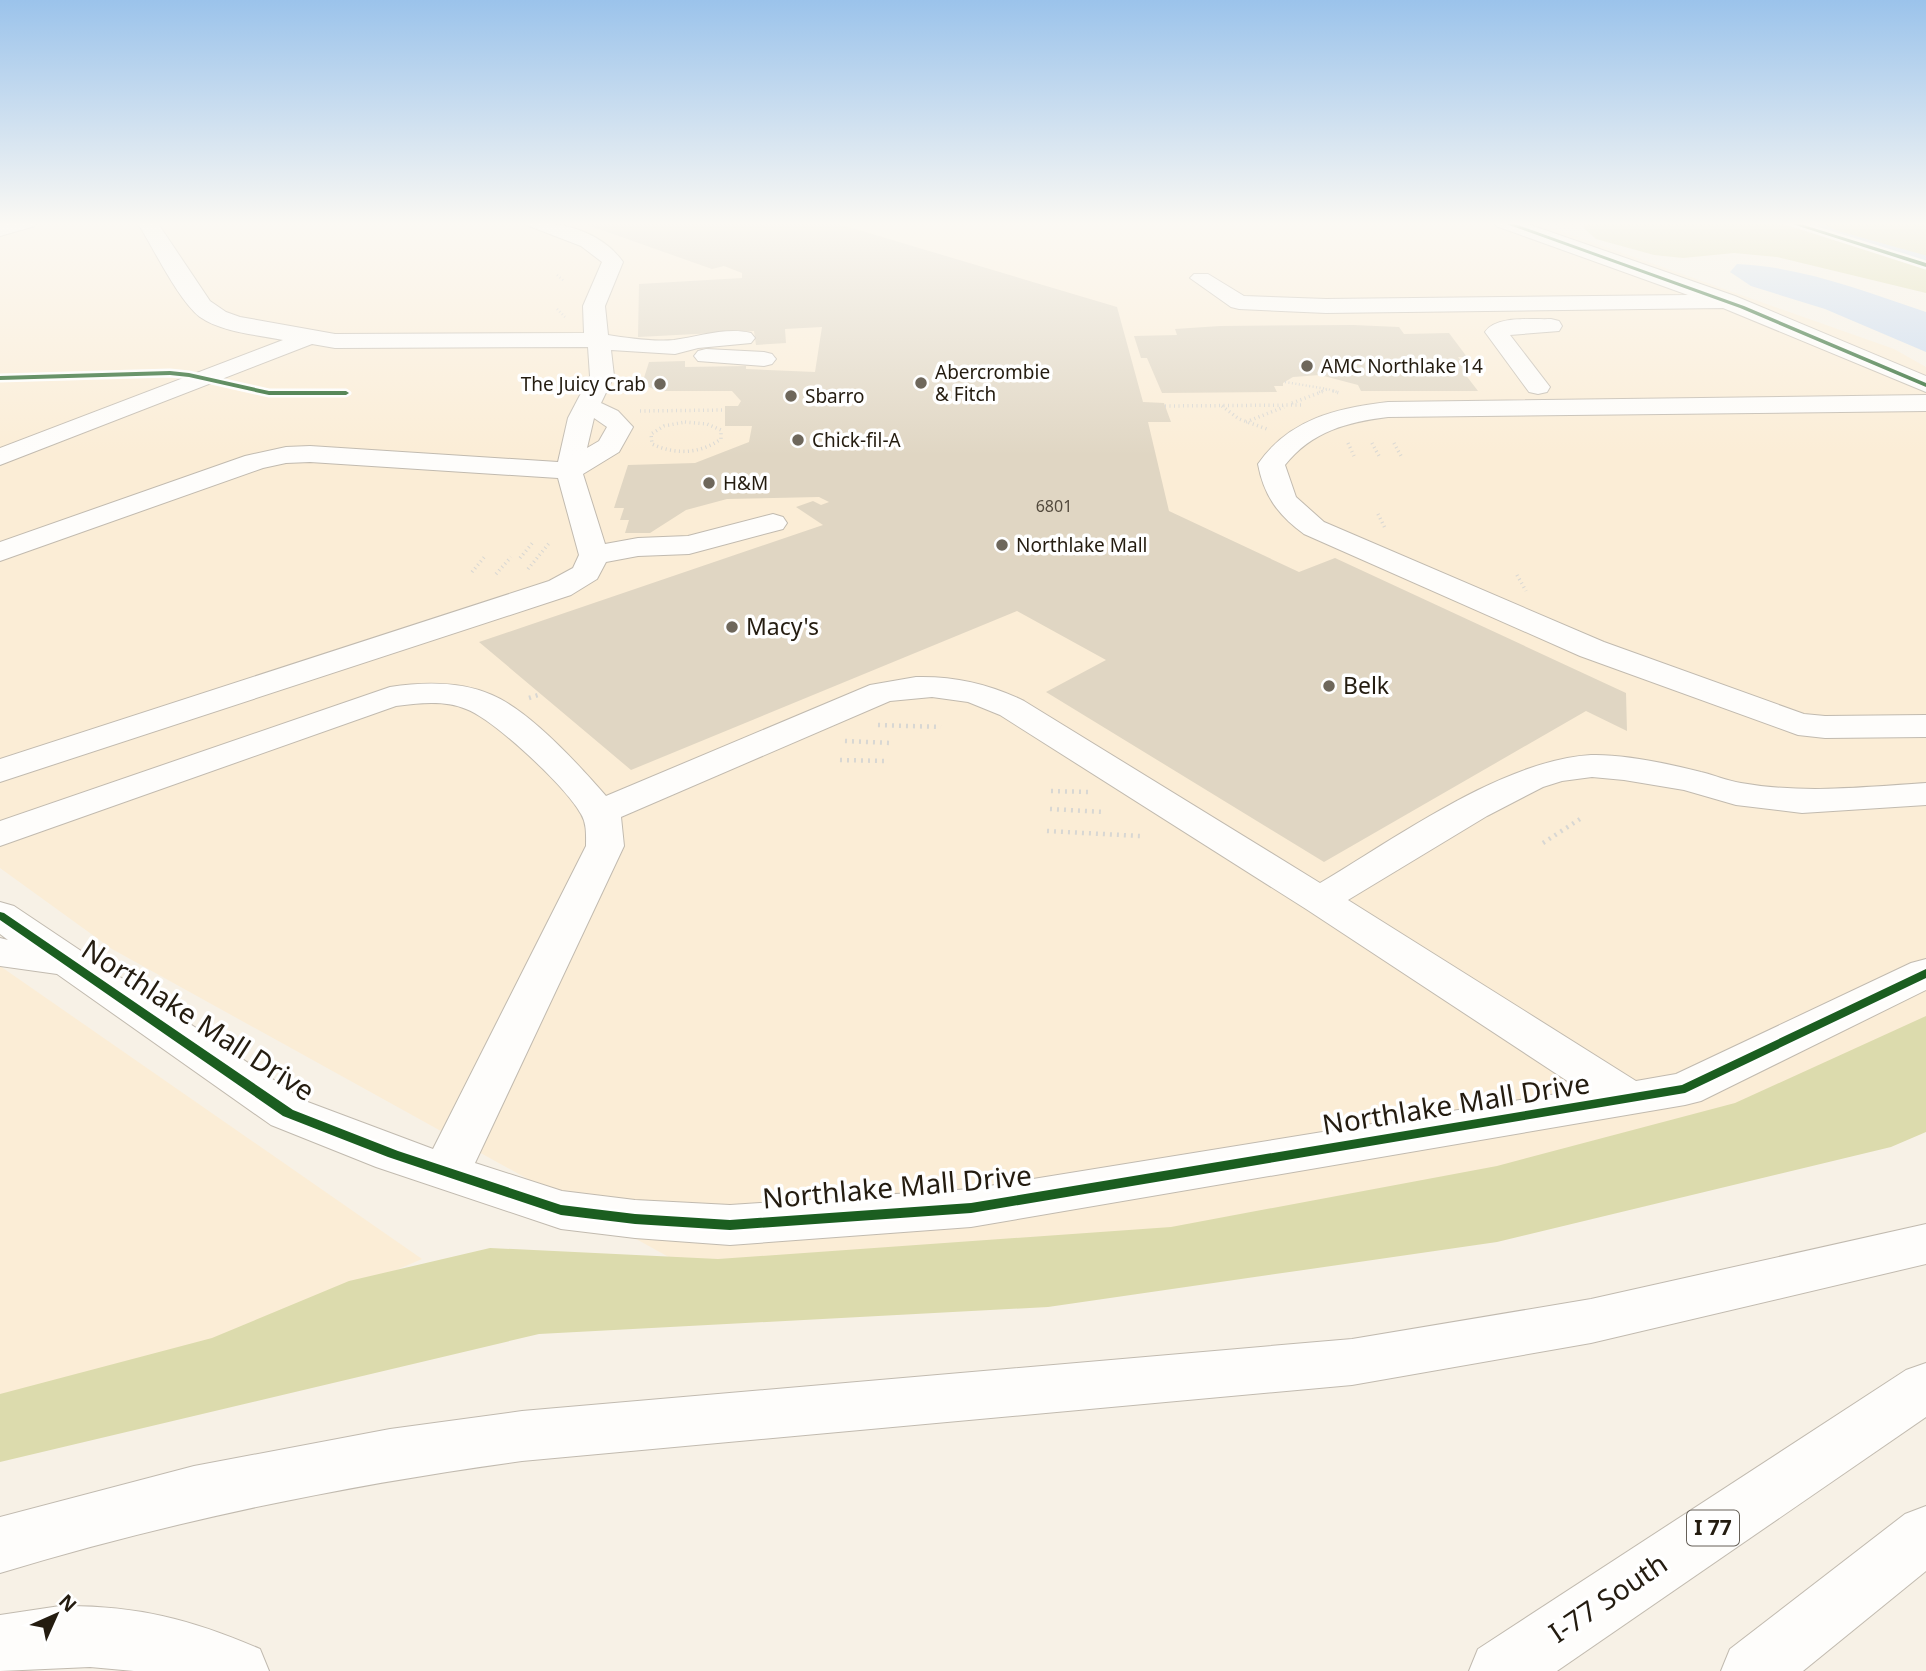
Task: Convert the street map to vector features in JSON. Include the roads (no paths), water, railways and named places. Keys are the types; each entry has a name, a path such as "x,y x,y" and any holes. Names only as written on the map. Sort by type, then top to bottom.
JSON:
{"main road":[{"path":"199,300 206,311 232,322 335,341 596,340 626,345 675,347 696,341 743,338"},
{"path":"0,771 560,588 586,573 594,555 569,471 581,418 602,376 602,358 596,340 594,306 597,300"},
{"path":"1236,300 1326,306 1727,301"},
{"path":"1724,300 1926,385"},
{"path":"1728,325 1782,324"},
{"path":"1538,387 1496,332 1513,327 1567,326"},
{"path":"0,457 311,337"},
{"path":"675,347 693,354 764,359"},
{"path":"1926,403 1408,408 1332,419 1303,432 1283,447 1271,464 1276,490 1290,511 1314,528 1592,649 1798,724 1825,727 1926,726"},
{"path":"0,552 255,462 286,455 310,454 569,471 610,446 620,428 614,419 601,411 586,407"},
{"path":"594,555 638,547 689,545 773,523"},
{"path":"600,812 882,692 923,685 986,695 1012,708 1320,900 1450,986 1629,1098"},
{"path":"0,834 390,697 430,691 484,703 565,773 600,812 605,826 605,846 446,1172"},
{"path":"1320,900 1474,808 1530,779 1558,771 1592,766 1624,769 1689,780 1736,794 1802,802 1926,794"},
{"name":"Northlake Mall Drive","path":"0,915 288,1113 446,1172 561,1210 635,1219 730,1225 971,1208 1685,1089 1926,973"},
{"path":"0,952 69,963"},
{"path":"0,1545 184,1495 304,1469 423,1448 522,1436 1352,1362 1480,1342 1645,1310 1926,1244"},
{"name":"I-77 South","path":"1501,1671 1926,1387"},
{"path":"1753,1671 1926,1534"},
{"path":"0,1646 72,1637 124,1639 169,1646 237,1671"}],"water":[{"path":"1796,300 1891,300 1926,312 1926,352 1825,309"}],"place":[{"name":"AMC Northlake 14","path":"1307,366"},
{"name":"Abercrombie & Fitch","path":"921,383"},
{"name":"The Juicy Crab","path":"660,384"},
{"name":"Sbarro","path":"791,396"},
{"name":"Chick-fil-A","path":"798,440"},
{"name":"H&M","path":"709,483"},
{"name":"Northlake Mall","path":"1002,545"},
{"name":"Macy's","path":"732,627"},
{"name":"Belk","path":"1329,686"}]}
